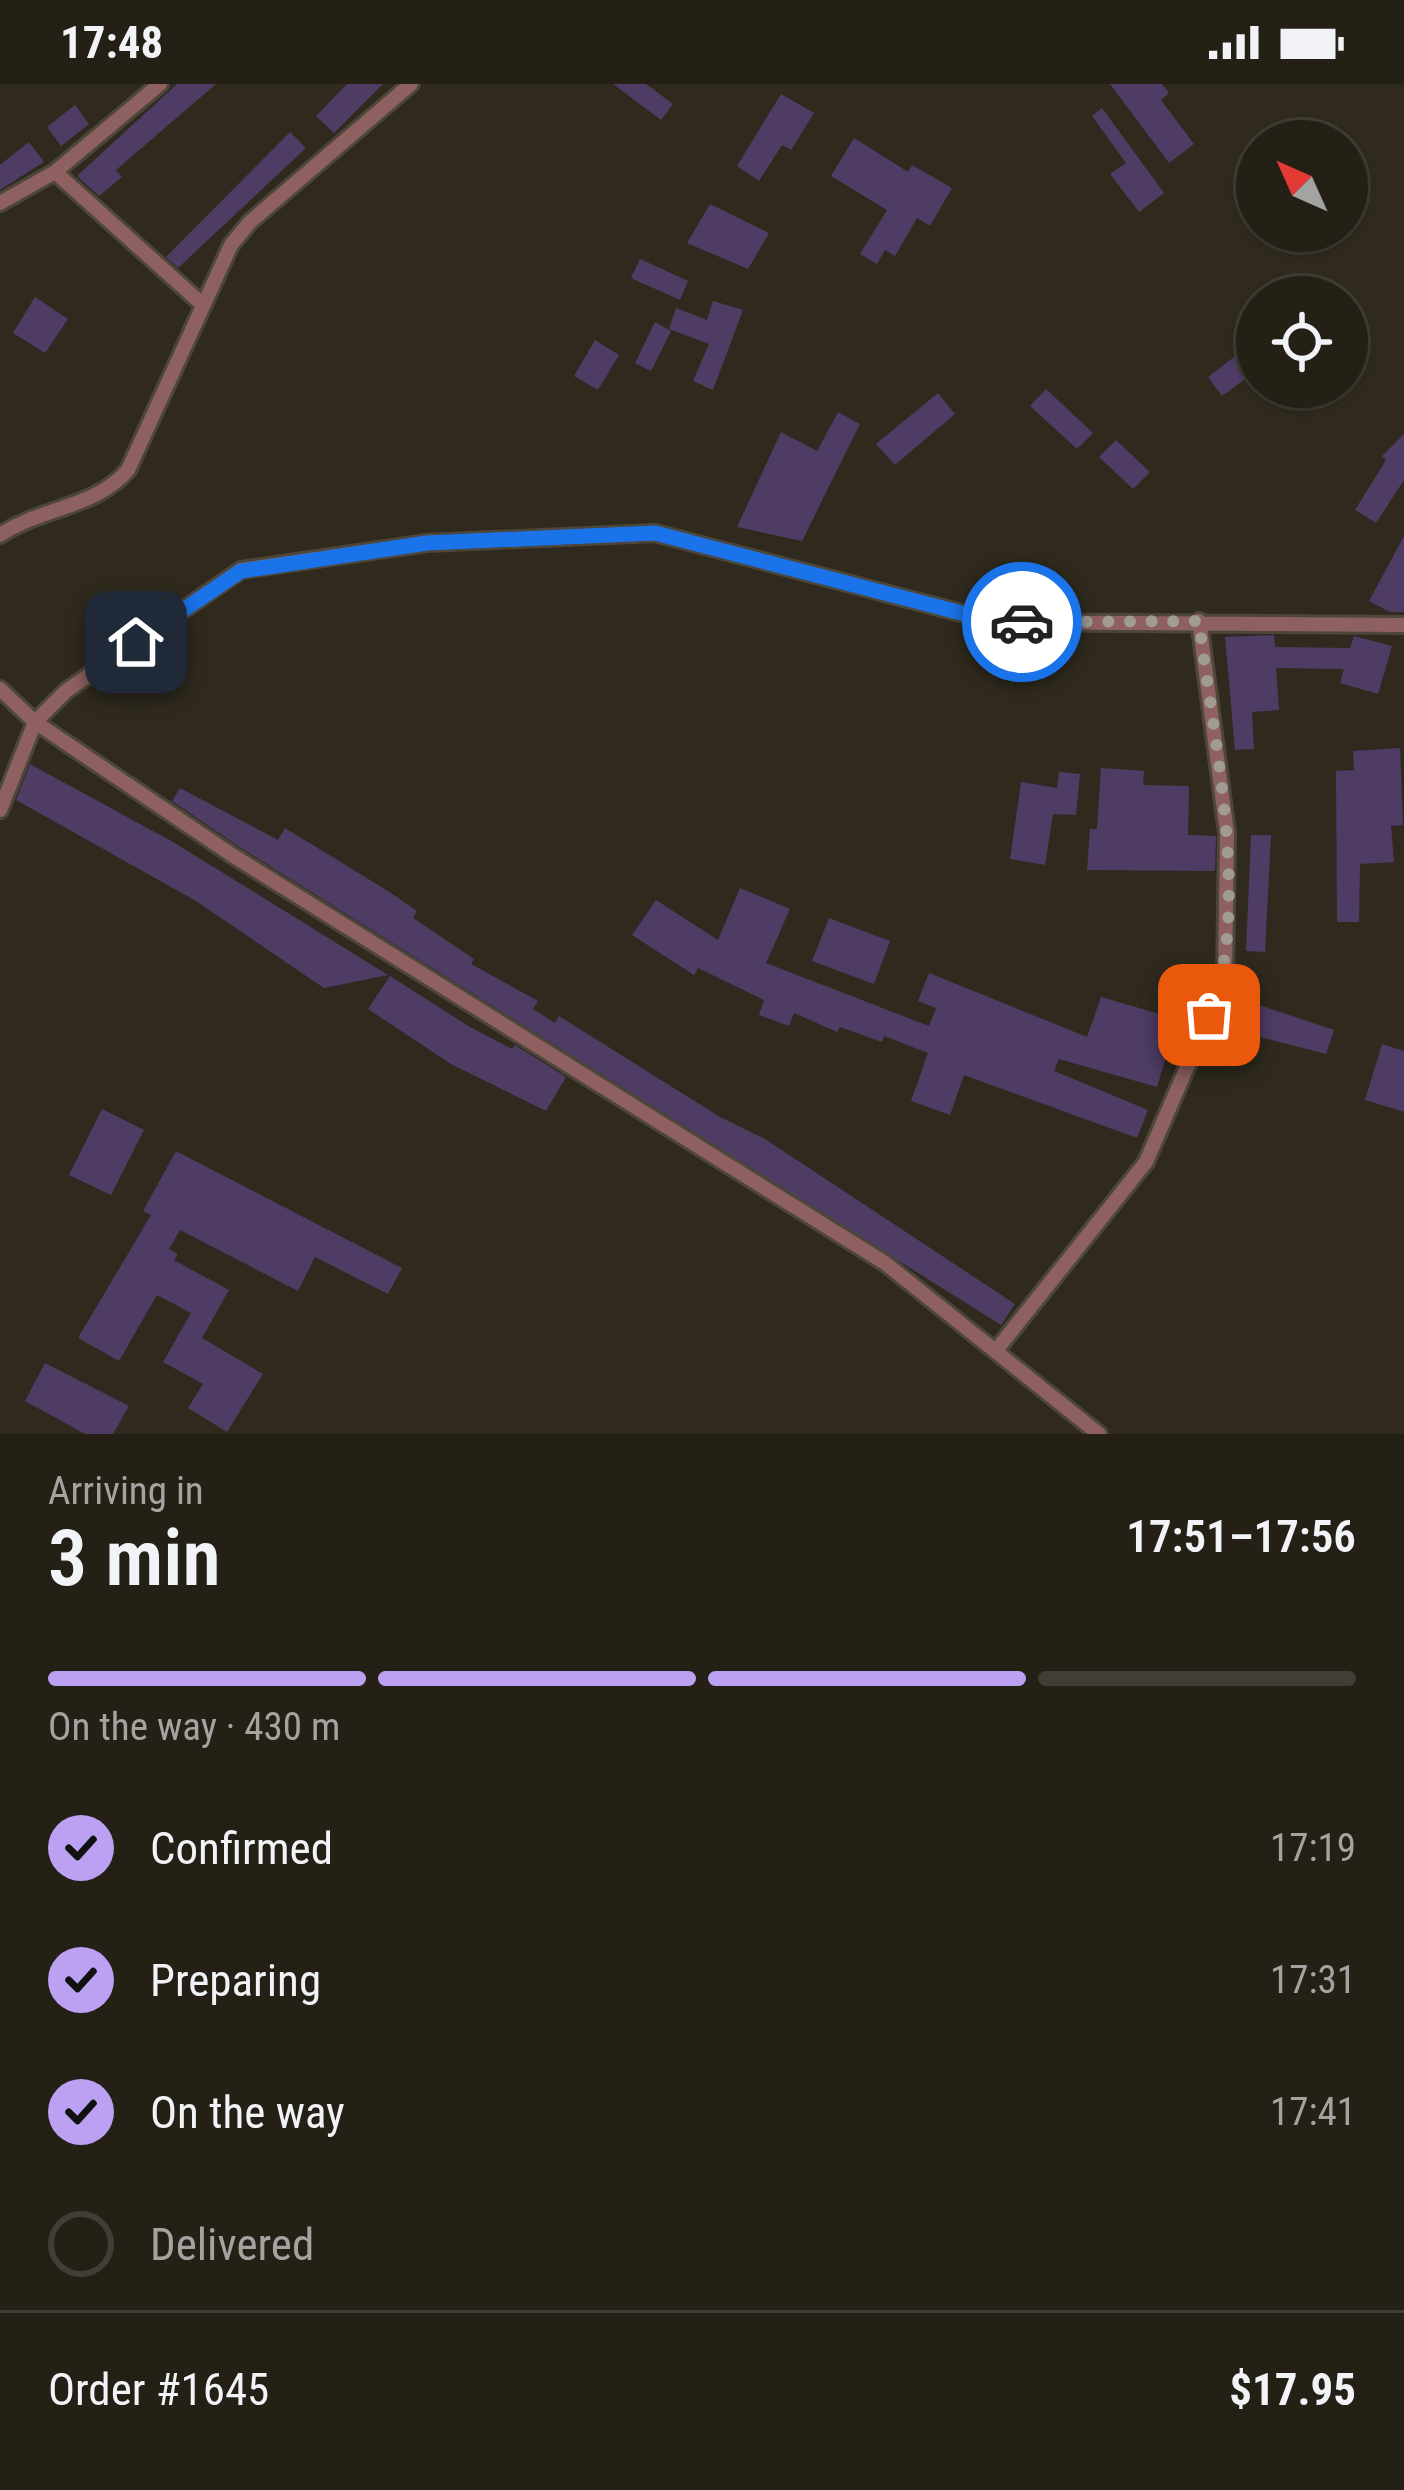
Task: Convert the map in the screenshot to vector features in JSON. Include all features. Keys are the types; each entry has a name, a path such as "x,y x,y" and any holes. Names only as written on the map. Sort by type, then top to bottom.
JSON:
{"street":[{"path":"0,202 55,172 160,84"},
{"path":"0,535 45,510 92,500 113,488 128,470 231,245 250,222 411,84"},
{"path":"55,172 203,305"},
{"path":"0,810 35,722 66,691 241,571 427,543 655,533 996,622 1404,626"},
{"path":"998,1348 1146,1162 1225,979 1227,833 1199,621"},
{"path":"0,689 35,722 232,856 885,1263 998,1348 1099,1434"}],"building":[{"path":"177,84 216,84 116,170 122,177 99,196 77,176"},
{"path":"347,84 383,84 334,133 316,116"},
{"path":"613,84 646,84 673,104 661,120"},
{"path":"1110,84 1162,84 1169,93 1161,100 1194,144 1169,163"},
{"path":"781,94 814,113 791,150 782,145 759,181 737,166"},
{"path":"75,105 89,124 61,146 47,127"},
{"path":"1102,108 1164,193 1139,212 1110,174 1126,163 1092,116"},
{"path":"290,132 306,148 178,268 166,257"},
{"path":"854,138 908,172 912,165 952,188 930,226 917,218 895,256 885,250 877,264 860,254 887,210 831,176"},
{"path":"29,142 44,162 0,190 0,165"},
{"path":"710,204 769,233 748,269 687,243"},
{"path":"640,259 688,281 680,300 631,278"},
{"path":"35,297 68,319 45,353 13,333"},
{"path":"713,301 743,310 713,390 693,381 709,344 669,329 676,308 707,320"},
{"path":"655,322 671,331 651,371 635,363"},
{"path":"595,340 619,355 598,390 574,376"},
{"path":"1236,356 1236,386 1222,396 1208,377"},
{"path":"1046,389 1093,433 1077,449 1030,406"},
{"path":"938,393 955,414 895,465 876,444"},
{"path":"838,412 860,424 802,541 737,527 781,432 817,451"},
{"path":"1404,434 1404,480 1376,523 1355,510 1386,460 1382,456"},
{"path":"1116,440 1150,472 1133,489 1099,457"},
{"path":"1404,536 1404,612 1390,612 1369,601"},
{"path":"1274,635 1275,647 1350,648 1354,636 1392,646 1378,694 1340,683 1344,669 1276,668 1279,710 1252,712 1254,749 1235,750 1225,637"},
{"path":"1400,748 1403,825 1391,826 1394,862 1360,864 1359,922 1337,922 1336,771 1354,770 1353,751"},
{"path":"30,764 173,842 388,975 324,988 196,901 16,800"},
{"path":"1101,768 1144,771 1143,785 1189,786 1188,835 1216,836 1215,871 1087,870 1090,829 1097,829"},
{"path":"1059,772 1080,774 1076,815 1053,814 1045,865 1010,859 1021,782 1057,788"},
{"path":"180,788 278,840 285,828 388,891 417,911 413,918 474,959 471,964 538,1001 533,1009 555,1023 559,1016 720,1117 765,1139 1015,1304 1001,1325 238,846 172,801"},
{"path":"1251,835 1271,835 1265,952 1246,951"},
{"path":"740,888 790,909 766,963 929,1026 936,1008 918,1001 929,973 1087,1037 1101,997 1177,1019 1157,1087 1059,1059 1054,1071 1148,1110 1137,1138 964,1075 950,1115 911,1101 928,1053 884,1036 882,1042 840,1027 837,1032 794,1013 789,1026 759,1015 764,1000 698,968 694,975 632,935 656,900 718,940"},
{"path":"829,918 890,941 874,984 812,961"},
{"path":"390,976 470,1027 512,1049 515,1045 566,1077 546,1111 451,1064 368,1009"},
{"path":"1232,996 1334,1030 1326,1054 1221,1027"},
{"path":"1382,1044 1404,1051 1404,1112 1365,1100"},
{"path":"102,1109 144,1130 111,1195 69,1175"},
{"path":"176,1151 402,1268 388,1294 315,1257 298,1291 180,1230 169,1249 178,1254 174,1260 229,1290 202,1338 263,1374 227,1432 188,1408 203,1384 163,1362 191,1313 157,1295 119,1361 78,1338 151,1215 143,1211"},
{"path":"45,1363 129,1406 113,1434 85,1434 25,1401"}],"way so far":[{"path":"1022,622 1199,621 1217,787 1227,833 1225,979 1209,1015"}],"route":[{"path":"136,642 241,571 427,543 655,533 996,622 1022,622"}]}
